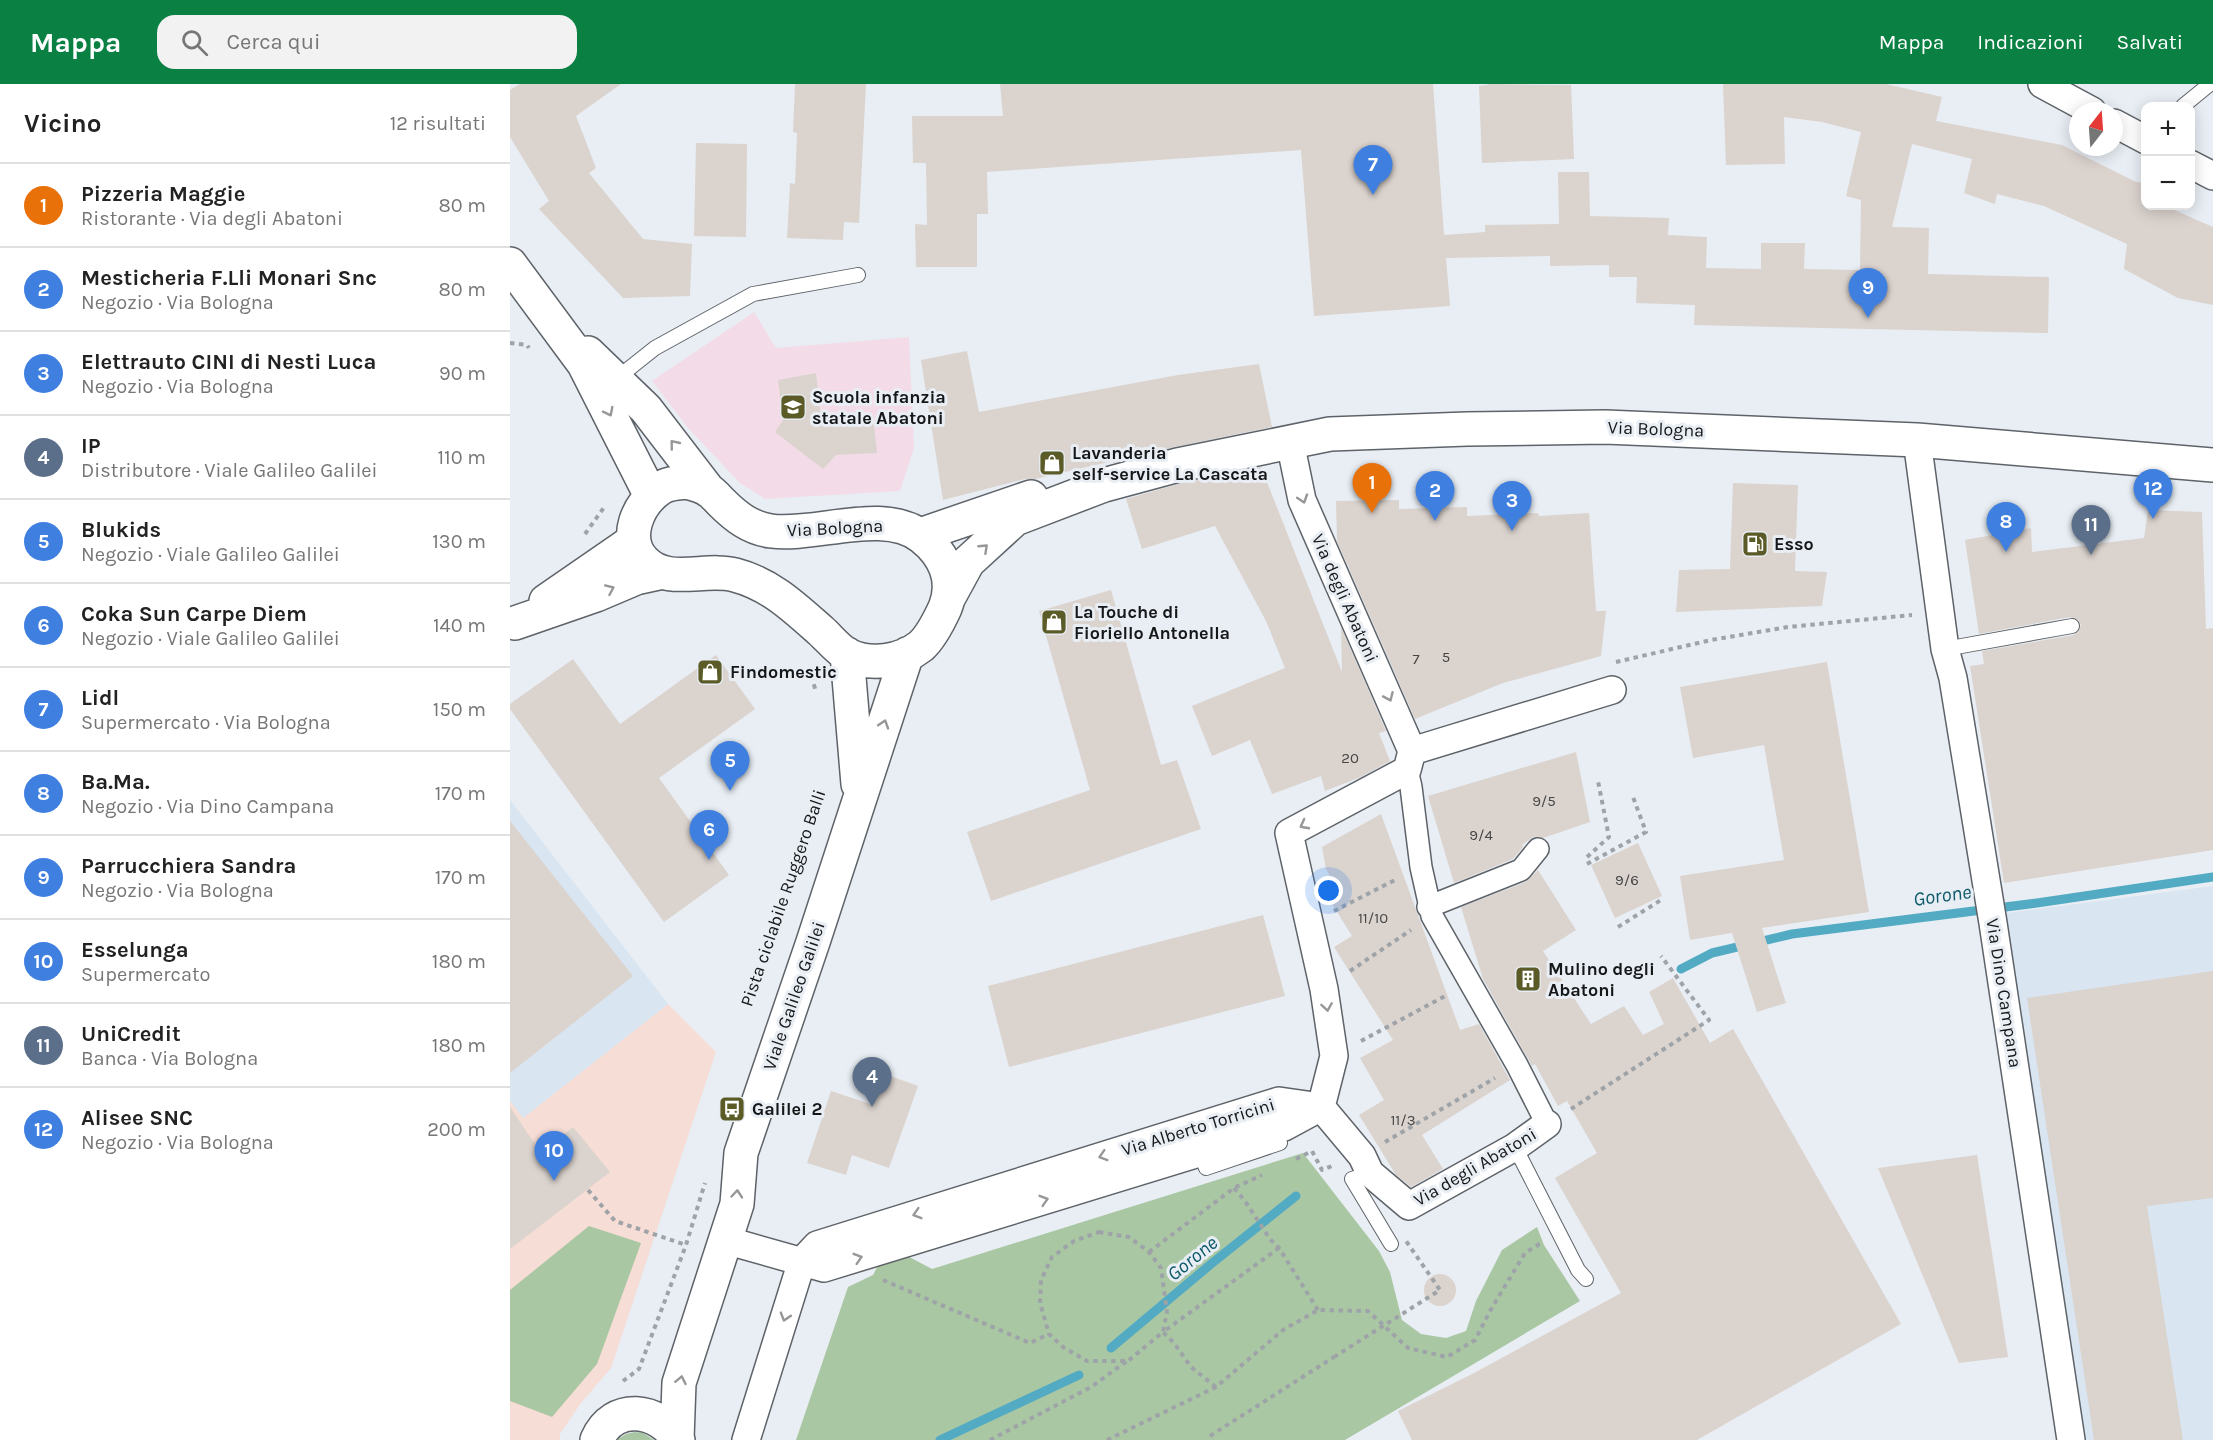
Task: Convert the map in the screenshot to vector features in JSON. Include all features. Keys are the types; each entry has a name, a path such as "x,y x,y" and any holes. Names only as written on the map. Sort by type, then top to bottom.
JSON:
{"main road":[{"path":"510,264 584,364 651,496 636,519 633,541 636,552 645,563 659,573"},
{"path":"558,326 646,409 709,491"},
{"name":"Via Bologna","path":"1104,485 1178,465 1330,435 1467,429 1605,427 1917,440 2213,465"},
{"name":"Via Bologna","path":"651,496 662,487 687,482 709,491 734,516 752,526 771,531 793,532 880,523 901,527 920,536 935,550 950,580 950,595"},
{"path":"920,536 1036,495 1104,485"},
{"path":"513,624 596,595 636,578 659,573 733,574 762,585 790,603 847,654 879,663 907,654 930,636 968,562 1015,519 1104,485"},
{"path":"513,624 633,541"},
{"path":"847,654 859,799"},
{"name":"Viale Galileo Galilei","path":"677,1439 679,1383 736,1204 741,1154 779,1038 800,983 907,654"},
{"name":"Viale Galileo Galilei","path":"597,1440 607,1425 629,1414 643,1414 657,1418 669,1426 677,1439"}],"street":[{"path":"2042,84 2075,102"},
{"path":"2123,128 2141,137"},
{"path":"2195,167 2213,176"},
{"name":"Via Dino Campana","path":"1917,440 1945,649 1953,678 1993,923 2071,1440"},
{"name":"Via degli Abatoni","path":"1290,442 1302,500 1409,760 1421,867 1430,912 1547,1124 1515,1147 1409,1206 1370,1173 1362,1156 1321,1107"},
{"path":"1321,1107 1334,1056 1324,989 1289,833 1409,760 1612,690"},
{"path":"1430,912 1521,870 1538,849"},
{"name":"Via Alberto Torricini","path":"802,1262 817,1245 1279,1101 1321,1107"},
{"name":"Via Alberto Torricini","path":"725,1240 824,1268 1284,1127 1321,1107"},
{"path":"746,1440 802,1262"}],"lane":[{"path":"2188,102 2210,84"},
{"path":"616,379 655,348 753,294 858,275"},
{"path":"1945,649 2072,626"},
{"path":"1200,1152 1206,1168 1280,1143"},
{"path":"1515,1147 1578,1270 1586,1280"},
{"path":"1370,1173 1352,1179 1397,1241"}],"path":[{"path":"510,343 527,345 534,354"},
{"path":"586,573 585,533 610,499"},
{"path":"1612,690 1616,661 1711,639 1788,627 1940,613"},
{"path":"809,665 817,698"},
{"path":"1587,857 1609,837 1598,781"},
{"path":"1587,864 1646,832 1634,797"},
{"path":"1309,924 1421,867"},
{"path":"1618,927 1661,900"},
{"path":"1324,989 1430,912"},
{"name":"Via degli Abatoni","path":"1547,1124 1709,1020 1661,957"},
{"path":"1334,1056 1470,983"},
{"path":"622,1382 639,1369 686,1245 706,1179"},
{"path":"1149,1252 1234,1188 1270,1239 1279,1248 1318,1310"},
{"path":"588,1190 615,1221 686,1245"},
{"path":"1107,1440 1216,1387 1283,1330 1318,1310 1368,1311 1408,1348 1447,1357 1475,1340 1525,1253 1559,1230"},
{"path":"1128,1361 1088,1361 1063,1347 1049,1334 1040,1303 1041,1280 1052,1257 1074,1240 1100,1232 1129,1236 1149,1252 1161,1268 1167,1312 1163,1332"},
{"path":"1210,1436 1440,1290 1397,1241"},
{"path":"990,1440 1091,1387 1279,1248"},
{"path":"873,1275 1030,1343 1049,1334"},
{"path":"1163,1332 1191,1367 1216,1387"}],"shaded area":[{"name":"Scuola infanzia statale Abatoni","path":"754,312 776,348 909,337 914,448 900,491 765,499 740,483 688,428 652,381"},
{"path":"510,800 668,1004 523,1118 510,1101"},
{"path":"2213,886 2213,1440 2080,1440 1999,914"},
{"path":"668,1004 716,1052 611,1368 581,1403 560,1434 560,1440 510,1440 510,1101 524,1117"}],"green space":[{"path":"1303,1153 1379,1251 1390,1272 1402,1320 1421,1334 1446,1338 1466,1331 1476,1301 1502,1250 1537,1227 1544,1245 1580,1301 1345,1440 796,1440 848,1287 873,1275 884,1254 896,1250 932,1269"},
{"path":"589,1226 641,1243 597,1364 552,1417 510,1401 510,1290"},
{"path":"643,1433 654,1440 617,1440 626,1434"}],"building":[{"path":"520,84 621,84 576,116 596,168 589,173 643,239 692,244 690,296 623,298 539,209 549,201 510,137 510,90"},
{"path":"795,84 866,84 859,223 844,222 843,240 787,238 790,183 795,184 797,133 793,132"},
{"path":"1000,84 1433,84 1444,235 1485,232 1485,225 1559,224 1558,172 1589,172 1590,216 1669,218 1668,235 1707,237 1706,268 1761,269 1761,243 1805,243 1804,269 1860,270 1861,200 1846,196 1861,132 1822,122 1784,117 1785,164 1726,165 1723,84 1886,84 1942,97 1936,121 2062,145 2069,148 2069,156 2084,156 2141,183 2141,210 2174,210 2213,227 2213,305 2178,298 2124,269 2127,244 2044,206 1997,194 1995,204 1964,193 1972,159 1912,144 1892,227 1929,228 1928,274 2049,277 2048,333 1694,325 1695,305 1636,303 1637,277 1609,277 1609,265 1550,266 1550,256 1446,258 1450,306 1314,316 1301,150 987,172 988,214 977,214 977,267 916,267 915,224 927,225 926,163 913,163 912,116 1003,116"},
{"path":"1491,84 1571,85 1574,159 1482,163 1479,86"},
{"path":"696,143 747,144 746,237 694,236"},
{"path":"967,351 979,412 1178,375 1259,364 1272,427 1174,447 1114,463 1113,461 1035,479 1025,479 943,500 921,360"},
{"path":"816,373 820,410 836,421 873,416 877,453 836,455 823,469 775,432 783,420 778,380"},
{"path":"1261,467 1342,672 1341,627 1386,731 1379,733 1390,761 1361,777 1325,791 1321,776 1272,794 1250,740 1212,756 1192,706 1285,668 1266,621 1215,526 1142,549 1126,499 1182,483"},
{"path":"1733,483 1798,485 1795,571 1827,572 1822,606 1676,612 1679,570 1730,569"},
{"path":"1399,500 1399,509 1467,507 1467,516 1589,513 1596,611 1606,611 1601,656 1503,683 1415,719 1337,541 1336,501"},
{"path":"2148,510 2202,512 2206,629 2213,628 2213,850 2004,883 1970,666 1984,664 1982,651 2074,635 2081,625 2078,620 2070,617 1979,634 1965,540 2031,528 2032,552 2144,538"},
{"path":"1111,590 1161,765 1177,760 1201,829 991,901 967,832 1090,790 1039,611"},
{"path":"716,655 755,709 659,778 729,875 664,922 510,709 510,704 573,659 620,724"},
{"path":"1827,662 1869,912 1762,928 1786,1003 1757,1012 1732,933 1690,940 1680,876 1784,860 1764,745 1693,758 1680,687"},
{"path":"1576,752 1590,822 1543,838 1533,837 1522,845 1523,847 1513,859 1454,883 1428,796"},
{"path":"1381,814 1460,1030 1479,1024 1510,1080 1422,1135 1443,1169 1411,1187 1396,1175 1359,1115 1384,1100 1360,1058 1393,1040 1334,947 1352,936 1329,899 1340,893 1326,869 1322,847"},
{"path":"510,821 633,976 510,1073"},
{"path":"1638,843 1662,896 1615,918 1591,865"},
{"path":"1538,870 1576,930 1543,951 1591,1024 1624,1006 1643,1035 1664,1024 1649,992 1673,978 1710,1043 1733,1029 1901,1324 1697,1440 1412,1440 1398,1411 1474,1373 1621,1293 1555,1178 1597,1153 1567,1101 1558,1106 1535,1064 1532,1066 1483,979 1461,907 1526,882"},
{"path":"1263,915 1285,996 1009,1067 988,986"},
{"path":"2213,971 2213,1198 2147,1206 2183,1440 2094,1440 2027,998"},
{"path":"882,1073 918,1086 889,1168 852,1155 846,1175 807,1163 831,1091 870,1104"},
{"path":"510,1107 541,1153 573,1127 610,1172 510,1249"},
{"path":"1977,1155 2008,1357 1959,1363 1878,1168"},
{"path":"1440,1274 1451,1279 1456,1290 1451,1301 1440,1306 1429,1301 1424,1290 1429,1279"}],"waterway":[{"name":"Gorone","path":"1681,969 1712,953 1792,934 2037,903 2213,877"},
{"name":"Gorone","path":"1111,1348 1296,1196"},
{"name":"Gorone","path":"940,1440 1079,1375"}],"place":[{"name":"Lidl","path":"1373,195"},
{"name":"Parrucchiera Sandra","path":"1868,318"},
{"name":"Scuola infanzia statale Abatoni","path":"793,407"},
{"name":"Lavanderia self-service La Cascata","path":"1052,463"},
{"name":"Pizzeria Maggie","path":"1372,513"},
{"name":"Alisee SNC","path":"2153,519"},
{"name":"Mesticheria F.Lli Monari Snc","path":"1435,521"},
{"name":"Elettrauto CINI di Nesti Luca","path":"1512,531"},
{"name":"Esso","path":"1755,544"},
{"name":"Ba.Ma.","path":"2006,552"},
{"name":"UniCredit","path":"2091,555"},
{"name":"La Touche di Fioriello Antonella","path":"1054,622"},
{"name":"Findomestic","path":"710,672"},
{"name":"Blukids","path":"730,791"},
{"name":"Coka Sun Carpe Diem","path":"709,860"},
{"name":"Mulino degli Abatoni","path":"1528,979"},
{"name":"IP","path":"872,1107"},
{"name":"Galilei 2","path":"732,1109"},
{"name":"Esselunga","path":"554,1181"}]}
